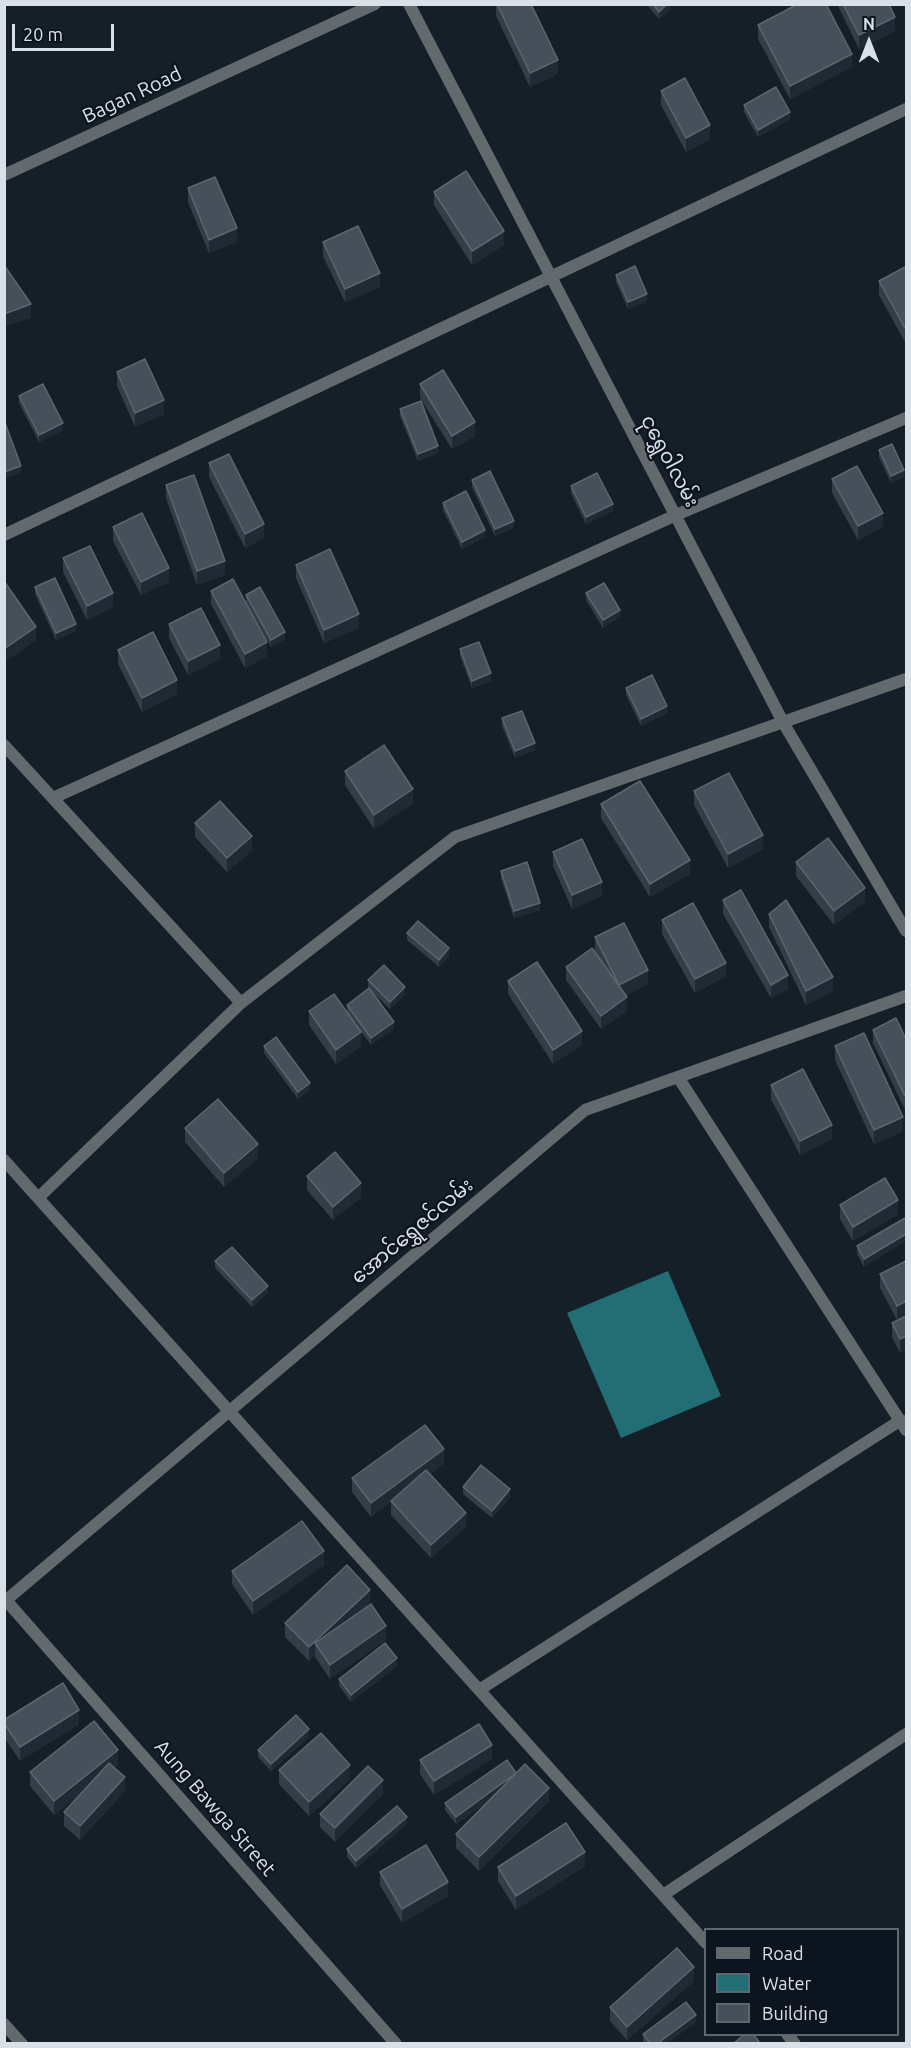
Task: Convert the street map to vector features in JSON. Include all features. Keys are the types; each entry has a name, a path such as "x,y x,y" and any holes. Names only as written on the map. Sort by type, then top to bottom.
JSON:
{"street":[{"name":"Bagan Road","path":"4,175 375,4"},
{"name":"ငုရွှေဝါလမ်း","path":"409,4 784,724 906,931"},
{"path":"4,535 906,108"},
{"path":"53,798 676,515 906,418"},
{"path":"38,1198 242,1003 455,837 784,724 906,679"},
{"path":"4,745 242,1003"},
{"name":"အောင်ရွှေဇင်လမ်း","path":"5,1600 585,1110 906,996"},
{"path":"479,1690 904,1425 678,1077"},
{"path":"4,1160 704,1942"},
{"name":"Aung Bawga Street","path":"5,1600 396,2043"},
{"path":"663,1896 906,1734"},
{"path":"4,2024 22,2043"}],"water":[{"path":"668,1271 721,1396 621,1438 567,1313"}],"building":[{"path":"497,4 531,4 558,60 530,73"},
{"path":"653,4 667,4 659,12"},
{"path":"798,4 826,4 852,54 790,86 758,25"},
{"path":"843,4 889,4 895,17 859,35"},
{"path":"685,78 710,125 686,138 661,91"},
{"path":"776,87 790,112 758,130 744,105"},
{"path":"466,171 504,231 472,251 434,192"},
{"path":"215,177 237,228 209,240 188,188"},
{"path":"358,226 380,273 345,289 323,242"},
{"path":"4,265 31,304 4,314"},
{"path":"635,266 647,294 628,302 616,275"},
{"path":"905,267 906,269 906,330 879,281"},
{"path":"145,359 164,400 135,413 117,372"},
{"path":"443,370 475,422 452,436 420,384"},
{"path":"43,384 63,423 39,435 19,396"},
{"path":"421,401 438,446 418,454 400,409"},
{"path":"4,420 21,466 4,472"},
{"path":"892,444 904,470 891,476 879,450"},
{"path":"229,454 264,524 245,534 209,463"},
{"path":"857,466 883,513 858,526 832,479"},
{"path":"490,471 514,521 495,529 472,480"},
{"path":"597,473 613,504 586,517 571,486"},
{"path":"194,475 225,561 197,571 166,485"},
{"path":"466,491 485,530 462,542 443,503"},
{"path":"142,513 169,568 141,582 113,527"},
{"path":"90,546 113,593 87,606 63,558"},
{"path":"330,549 359,614 324,630 296,565"},
{"path":"55,578 76,624 56,633 35,587"},
{"path":"233,579 267,642 245,654 211,591"},
{"path":"4,581 36,627 4,649"},
{"path":"604,583 620,610 603,620 586,593"},
{"path":"260,587 285,632 271,640 246,595"},
{"path":"201,608 220,645 188,661 169,624"},
{"path":"153,632 177,680 142,698 118,650"},
{"path":"479,642 491,673 472,681 460,649"},
{"path":"652,675 667,706 641,719 626,688"},
{"path":"522,711 535,743 515,751 502,718"},
{"path":"384,745 413,789 374,815 345,771"},
{"path":"729,773 763,835 728,854 694,791"},
{"path":"640,781 690,860 650,884 601,804"},
{"path":"220,801 252,836 227,858 195,823"},
{"path":"828,838 865,888 834,911 796,862"},
{"path":"582,839 602,882 572,895 553,852"},
{"path":"527,862 540,903 514,911 501,871"},
{"path":"741,890 788,975 771,985 723,900"},
{"path":"786,900 833,977 806,991 769,914"},
{"path":"693,903 726,963 695,979 662,920"},
{"path":"418,921 449,948 439,960 407,933"},
{"path":"624,923 648,970 619,985 595,937"},
{"path":"592,948 627,997 601,1016 566,967"},
{"path":"537,962 582,1031 553,1050 508,981"},
{"path":"384,965 405,987 390,1002 368,980"},
{"path":"369,988 394,1022 371,1038 347,1005"},
{"path":"334,994 361,1032 336,1050 309,1011"},
{"path":"896,1018 906,1039 906,1098 873,1030"},
{"path":"864,1033 903,1117 874,1130 835,1046"},
{"path":"276,1037 310,1083 298,1092 264,1046"},
{"path":"803,1069 832,1125 800,1141 771,1085"},
{"path":"218,1099 258,1144 224,1173 185,1128"},
{"path":"335,1152 361,1183 333,1207 307,1176"},
{"path":"885,1178 898,1200 853,1227 840,1205"},
{"path":"905,1218 906,1234 864,1259 857,1246"},
{"path":"232,1247 268,1286 252,1300 215,1261"},
{"path":"906,1261 906,1301 897,1306 880,1274"},
{"path":"906,1316 906,1336 900,1339 892,1323"},
{"path":"425,1425 444,1449 371,1503 352,1478"},
{"path":"481,1465 510,1489 492,1511 463,1487"},
{"path":"426,1470 466,1513 431,1545 391,1501"},
{"path":"302,1521 324,1551 253,1601 232,1571"},
{"path":"347,1565 370,1590 309,1647 285,1623"},
{"path":"371,1604 386,1626 330,1665 315,1643"},
{"path":"385,1643 397,1658 351,1695 339,1679"},
{"path":"63,1683 79,1710 20,1747 4,1720"},
{"path":"296,1715 309,1729 271,1764 258,1750"},
{"path":"94,1721 118,1750 54,1801 30,1772"},
{"path":"479,1724 492,1745 434,1781 420,1760"},
{"path":"321,1733 350,1765 309,1802 279,1770"},
{"path":"507,1760 516,1773 456,1817 445,1803"},
{"path":"109,1763 125,1777 80,1826 64,1812"},
{"path":"525,1764 549,1788 479,1857 456,1834"},
{"path":"368,1766 383,1780 335,1828 320,1814"},
{"path":"397,1806 407,1817 356,1861 347,1849"},
{"path":"566,1823 585,1852 516,1896 498,1867"},
{"path":"426,1845 448,1882 402,1909 380,1872"},
{"path":"677,1948 694,1967 627,2027 610,2007"},
{"path":"686,2002 696,2015 658,2043 650,2043 643,2034"},
{"path":"743,2036 755,2036 760,2043 734,2043"}]}
